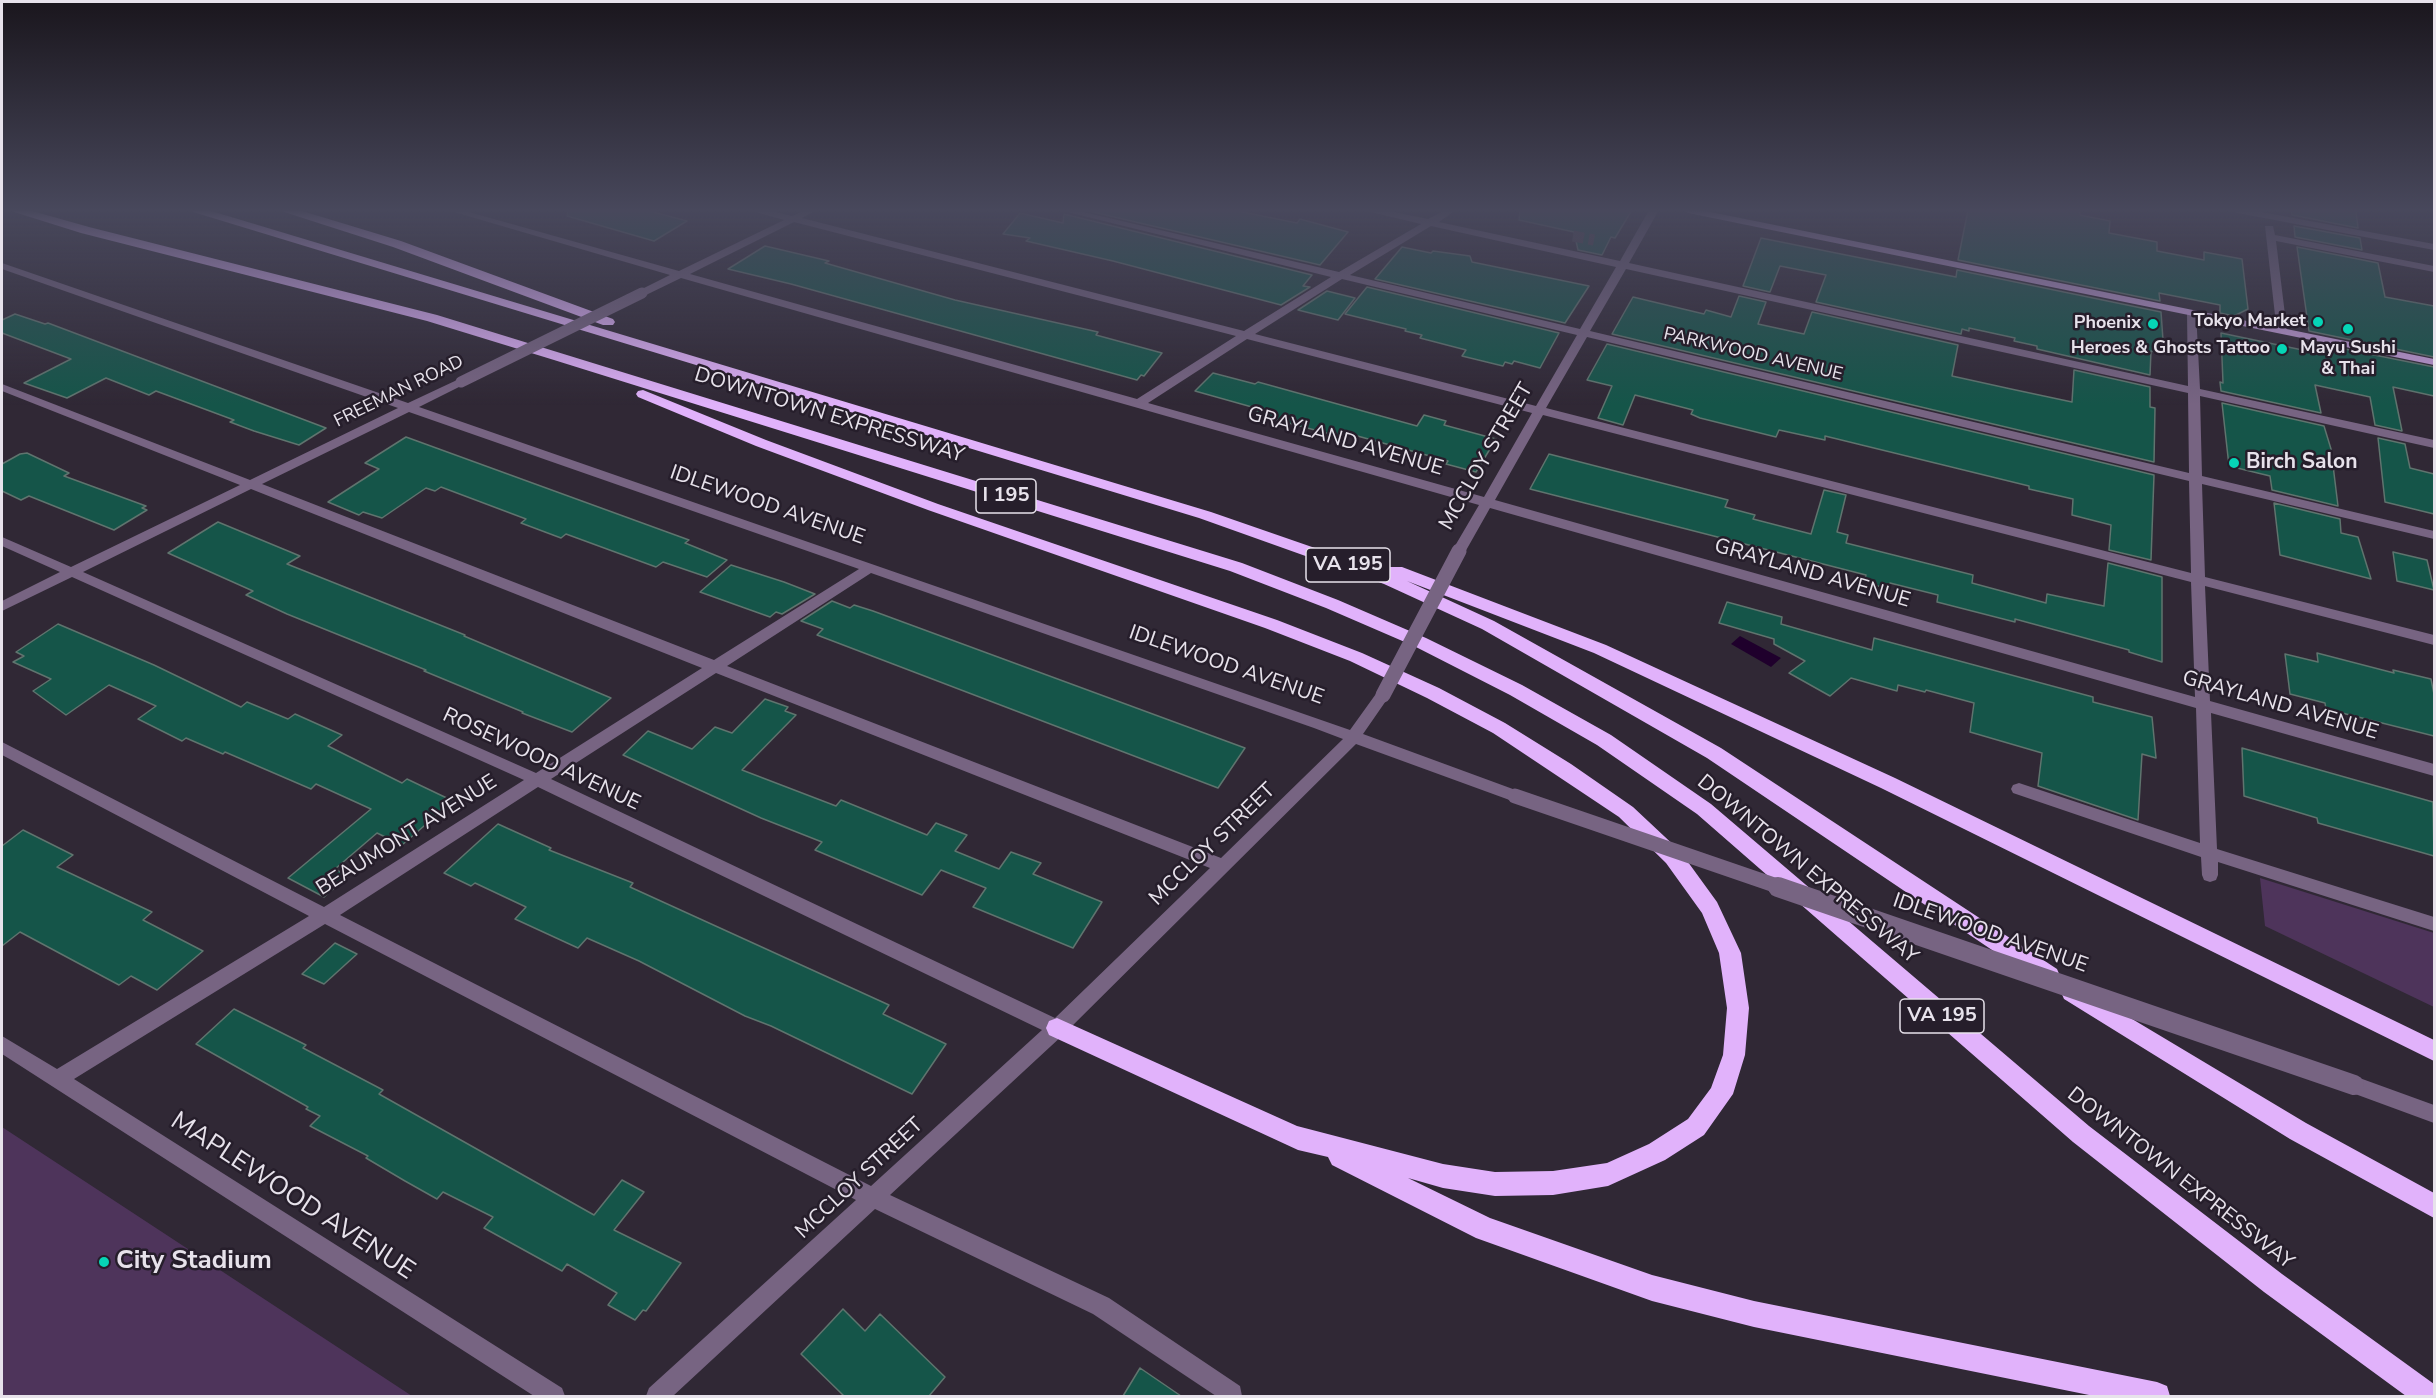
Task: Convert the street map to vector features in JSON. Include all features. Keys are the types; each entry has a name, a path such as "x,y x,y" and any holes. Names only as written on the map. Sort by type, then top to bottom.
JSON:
{"highway":[{"name":"I 195","path":"263,275 432,318 559,357"},
{"name":"I 195","path":"413,275 676,355"},
{"path":"482,275 644,335 676,355"},
{"name":"DOWNTOWN EXPRESSWAY","path":"676,355 1204,515 1390,580 1499,631 1714,753 2098,1009 2298,1131 2434,1206"},
{"name":"DOWNTOWN EXPRESSWAY","path":"559,357 1236,567 1332,604 1444,654 1516,690 1604,740 1704,809 1927,1004 2081,1134 2273,1283 2428,1396"},
{"path":"559,357 761,443 933,507 1271,624 1356,657 1433,693 1499,728 1626,812 1673,857 1710,908 1730,953 1738,1008 1734,1055 1722,1094 1695,1127 1657,1152 1608,1174 1553,1183 1495,1184 1443,1176 1296,1137"},
{"path":"1204,515 1269,524 1483,603 1600,650 1888,783 2434,1051"},
{"path":"1057,1028 1296,1137 1485,1229 1652,1288 1754,1314 2157,1396"}],"main road":[{"path":"2008,275 2434,362"}],"street":[{"name":"IDLEWOOD AVENUE","path":"23,275 409,407 1354,736 1515,796 2434,1114"},
{"name":"FREEMAN ROAD","path":"2,606 678,275"},
{"name":"GRAYLAND AVENUE","path":"679,275 1139,403 2434,770"},
{"path":"1013,275 2434,640"},
{"path":"1139,403 1341,275"},
{"name":"PARKWOOD AVENUE","path":"1342,275 2434,535"},
{"name":"MCCLOY STREET","path":"657,1396 1057,1028 1354,736 1383,695 1459,551 1618,275"},
{"path":"1666,275 2434,444"},
{"path":"2274,275 2281,331"},
{"path":"2193,313 2198,579 2210,875"},
{"path":"2,387 1223,866"},
{"name":"ROSEWOOD AVENUE","path":"2,541 538,780 1057,1028"},
{"name":"BEAUMONT AVENUE","path":"57,1079 325,915 870,568"},
{"path":"2,748 872,1198 1101,1306 1232,1394"},
{"path":"2019,789 2434,924"},
{"name":"MAPLEWOOD AVENUE","path":"2,1044 554,1396"}],"shaded area":[{"path":"1740,636 1781,658 1771,667 1731,644"},
{"path":"2260,878 2434,933 2434,1007 2265,926"},
{"name":"City Stadium","path":"2,1127 412,1396 2,1396"}],"building":[{"path":"754,275 868,275 955,300 1098,332 1096,335 1162,353 1144,376 1141,375 1137,380"},
{"path":"1167,275 1312,275 1303,286 1310,287 1281,305"},
{"path":"1378,275 1537,275 1589,286 1565,323 1375,279"},
{"path":"1747,275 1776,275 1770,292 1743,286"},
{"path":"1826,275 1982,275 2161,312 2164,354 2151,351 2150,375 2037,349 2037,346 2014,341 2015,338 1969,328 1969,331 1962,329 1961,334 1816,302"},
{"path":"2033,275 2244,275 2248,309 2234,316 2220,313 2220,305 2159,293 2160,301"},
{"path":"2301,275 2381,275 2385,297 2434,306 2434,357 2309,331"},
{"path":"1367,287 1559,333 1540,368 1514,361 1512,364 1505,362 1503,366 1462,356 1466,350 1420,338 1422,335 1405,331 1406,329 1345,314"},
{"path":"1327,291 1355,298 1338,320 1298,310"},
{"path":"1739,296 1766,302 1758,324 1804,334 1812,312 1958,345 1952,376 2072,402 2074,370 2150,387 2150,407 2155,408 2154,462 1612,334 1633,297 1704,314 1706,310 1731,317"},
{"path":"15,314 48,323 326,428 299,445 230,422 234,420 156,391 149,395 106,378 67,398 24,383 71,359 2,333 2,320"},
{"path":"2221,333 2312,352 2310,342 2434,367 2434,396 2393,387 2402,431 2375,425 2370,397 2315,385 2321,413 2221,391 2220,382 2223,383"},
{"path":"1607,344 2154,475 2151,560 2109,550 2111,525 2072,515 2073,499 2029,489 2029,486 1825,436 1825,440 1779,430 1776,437 1700,418 1691,414 1693,410 1635,395 1623,425 1598,418 1612,386 1587,380"},
{"path":"1213,373 1255,384 1258,382 1417,426 1424,415 1446,421 1444,425 1496,439 1476,472 1446,464 1448,461 1343,432 1341,437 1255,414 1259,409 1195,391"},
{"path":"2222,403 2324,426 2331,449 2338,506 2272,490 2270,476 2229,466"},
{"path":"406,437 689,540 685,543 727,560 707,577 663,562 656,567 566,534 561,538 521,523 526,519 441,487 435,491 426,488 382,518 363,512 359,515 328,502 379,469 365,463"},
{"path":"2378,438 2405,444 2410,468 2434,474 2434,514 2385,502"},
{"path":"27,453 69,473 64,476 146,506 142,508 147,510 114,530 29,496 21,500 2,491 2,464 20,454"},
{"path":"1549,454 1728,500 1725,507 1755,515 1753,519 1811,534 1824,490 1846,495 1837,532 1848,535 1846,543 1973,575 1972,583 2046,603 2047,594 2104,606 2108,563 2162,577 2162,662 2129,652 2129,650 2015,619 2015,622 1937,602 1938,595 1890,583 1888,589 1864,582 1866,575 1530,489"},
{"path":"2274,503 2340,519 2341,533 2358,537 2371,579 2280,555"},
{"path":"218,522 300,556 287,564 465,635 611,698 572,732 287,614 246,595 253,591 168,553"},
{"path":"2393,552 2427,560 2434,590 2397,581"},
{"path":"731,565 815,594 782,614 776,612 770,617 700,592"},
{"path":"832,601 850,608 854,605 873,611 1245,748 1218,788 817,635 823,629 801,621"},
{"path":"1727,602 1782,617 1781,624 1872,650 1874,638 2093,697 2093,702 2152,717 2156,758 2142,754 2138,820 2038,786 2042,753 1970,732 1974,703 1898,685 1897,691 1851,678 1830,696 1789,673 1805,661 1774,644 1774,639 1719,623"},
{"path":"58,624 154,665 241,707 247,702 288,719 295,714 342,735 328,746 402,783 407,779 453,801 402,845 377,833 335,869 348,876 324,897 288,878 371,809 316,784 311,789 225,752 223,754 186,738 182,741 138,719 156,706 109,685 66,715 33,691 51,679 13,662 24,656 16,652"},
{"path":"2317,653 2394,673 2393,670 2431,679 2434,694 2434,736 2326,709 2325,703 2290,694 2285,654 2318,662"},
{"path":"765,699 788,707 785,711 796,715 742,770 836,806 841,800 927,835 936,823 967,835 955,851 999,869 1011,852 1041,863 1033,874 1102,902 1073,948 973,907 986,888 941,870 922,895 815,850 822,842 761,818 623,755 648,731 692,749 715,727 732,733"},
{"path":"2242,748 2433,802 2434,856 2318,823 2317,818 2244,796"},
{"path":"498,824 551,848 549,850 633,883 630,887 889,1005 883,1014 946,1044 912,1094 771,1026 745,1016 639,961 587,938 578,948 515,919 526,907 475,883 471,886 444,873"},
{"path":"23,830 73,855 57,867 152,912 143,920 203,951 157,990 131,976 119,985 20,932 2,946 2,846"},
{"path":"335,943 357,954 324,984 302,974"},
{"path":"234,1009 306,1045 303,1048 383,1090 379,1094 594,1215 622,1180 644,1192 614,1230 681,1263 646,1311 643,1310 635,1320 608,1305 617,1293 567,1264 562,1271 484,1228 493,1217 443,1192 437,1199 366,1158 368,1156 310,1126 320,1116 306,1109 308,1107 196,1044"},
{"path":"843,1309 865,1331 880,1314 945,1377 929,1396 844,1396 801,1354"},
{"path":"1140,1368 1181,1396 1123,1396"}],"place":[{"name":"Tokyo Market","path":"2318,322"},
{"name":"Phoenix","path":"2153,324"},
{"name":"Mayu Sushi & Thai","path":"2348,329"},
{"name":"Heroes & Ghosts Tattoo","path":"2282,349"},
{"name":"Birch Salon","path":"2234,463"},
{"name":"City Stadium","path":"104,1262"}]}
